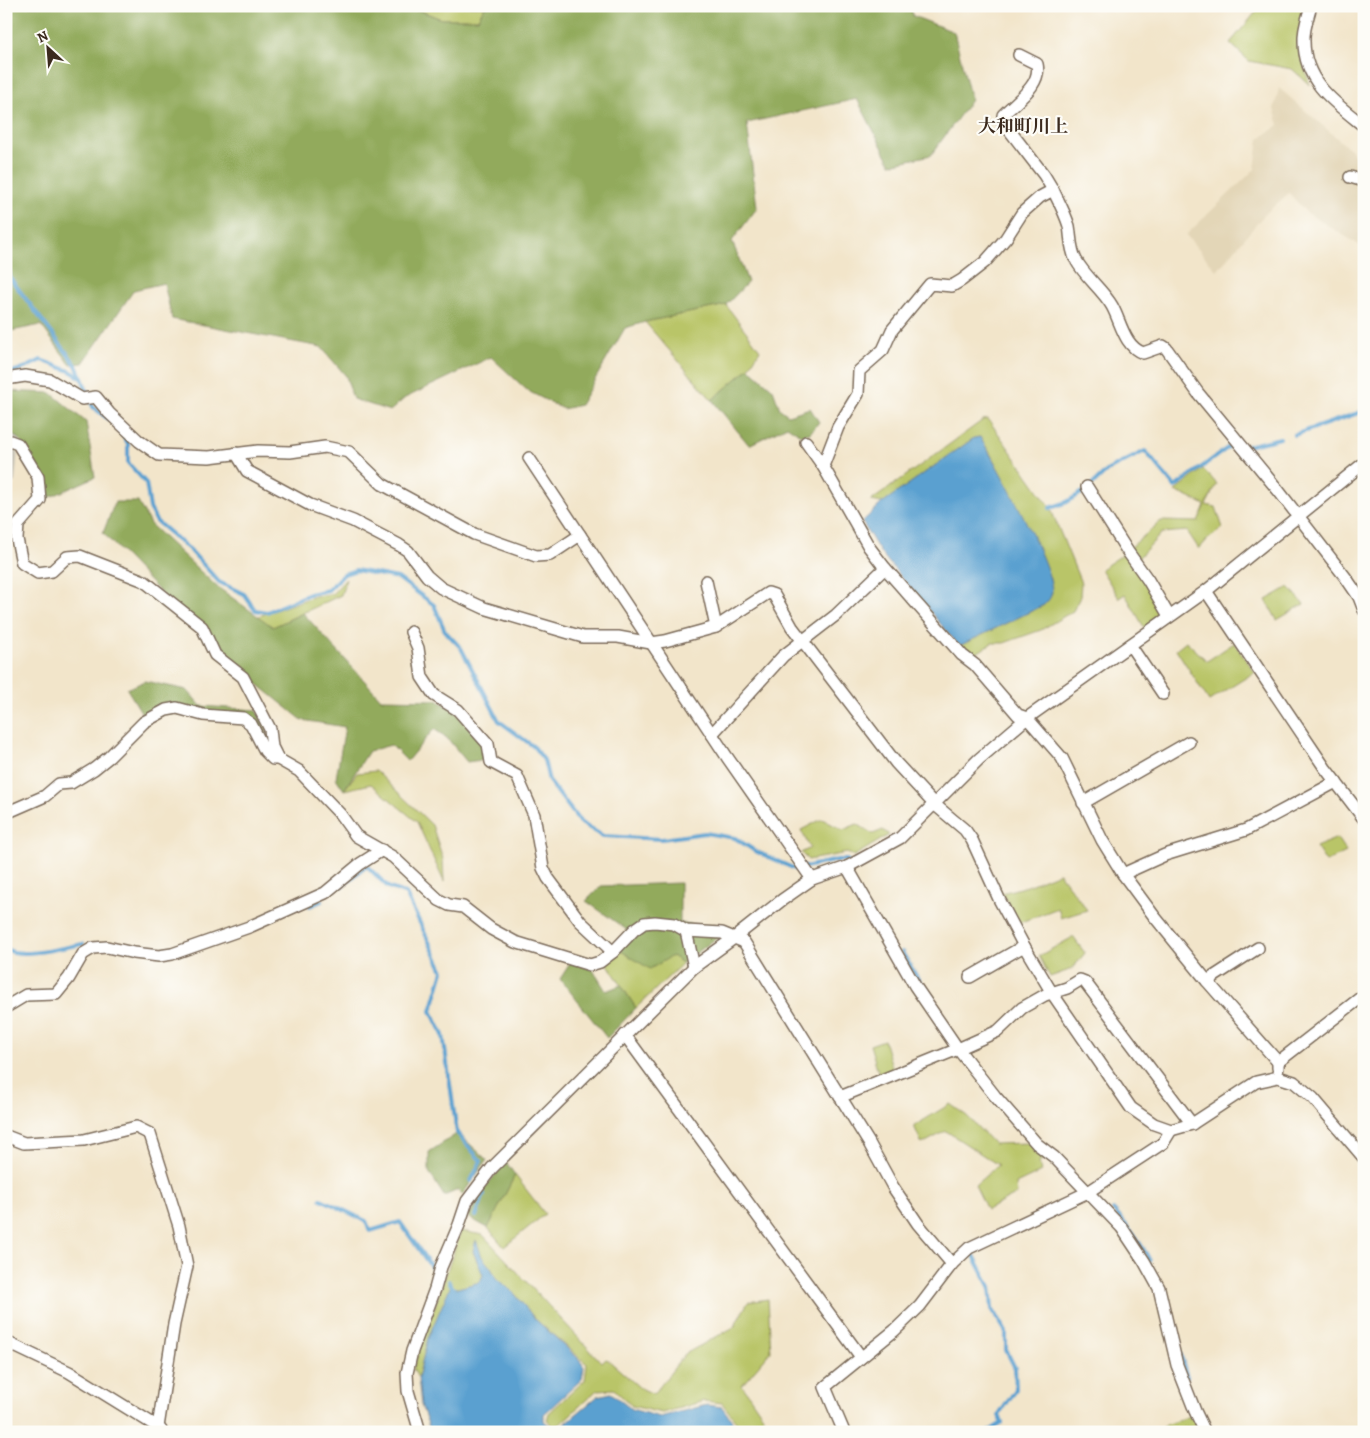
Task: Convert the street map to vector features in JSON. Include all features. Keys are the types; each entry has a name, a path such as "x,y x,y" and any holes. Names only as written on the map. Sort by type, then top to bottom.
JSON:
{"street":[{"path":"1311,6 1303,39 1306,60 1316,83 1343,110 1364,126"},
{"path":"1019,55 1037,64 1038,70 1034,84 1003,115 1003,122 1044,175 1053,190 1064,211 1076,260 1095,287 1111,304 1129,343 1135,350 1143,353 1163,346 1166,348 1198,393 1278,490 1346,578 1359,597 1364,610"},
{"path":"1350,177 1364,182"},
{"path":"823,466 838,427 858,394 859,371 883,350 892,330 911,306 930,284 952,286 985,262 1022,214 1040,197 1053,190"},
{"path":"6,379 24,376 50,380 82,399 96,397 139,441 160,455 210,457 258,451 290,452 324,447 349,452 382,484 474,534 536,556 550,555 580,535"},
{"path":"10,441 18,444 38,477 40,500 18,525 17,539 22,563 38,573 52,571 67,558 80,556 144,581 202,628 215,655 243,677 270,729 272,747 278,759"},
{"path":"806,442 823,466 869,547 885,568 962,655 975,664 1018,715 1027,718 1062,758 1102,840 1123,874 1206,981 1278,1062 1278,1077"},
{"path":"236,454 247,471 310,505 353,520 408,551 426,576 441,588 484,608 583,637 618,637 651,643 665,641 716,627 768,593 774,595 792,627 896,763 934,804 965,830 972,840 1000,901 1024,946 1052,993 1131,1108 1154,1124 1171,1130 1192,1124 1256,1082 1278,1077 1294,1082 1313,1098 1364,1158"},
{"path":"529,458 712,734 810,876"},
{"path":"420,1432 408,1391 406,1374 412,1351 441,1267 467,1201 492,1168 694,967 734,938 810,876 847,867 900,838 979,759 1027,718 1206,591 1364,463"},
{"path":"1087,486 1169,616"},
{"path":"712,734 783,656 836,615 885,568"},
{"path":"706,581 716,627"},
{"path":"1206,591 1364,820"},
{"path":"411,632 418,648 422,676 434,695 458,710 488,744 491,762 518,776 534,815 543,868 548,878 580,921 613,952"},
{"path":"1130,645 1163,694"},
{"path":"6,813 45,796 59,784 71,783 94,769 109,757 144,722 166,710 177,708 203,715 243,718 251,724 264,751 273,759 278,759 299,771 340,814 356,836 393,857 439,900 449,905 463,907 491,929 515,942 590,965 600,962 613,952 634,930 644,923 674,924 686,931 722,933 744,942 869,1143 893,1187 918,1224 952,1264"},
{"path":"1083,803 1189,742"},
{"path":"1123,874 1165,855 1246,830 1336,782"},
{"path":"6,1007 26,995 56,994 70,978 84,954 93,948 108,947 159,956 249,928 325,893 360,864 382,850"},
{"path":"847,867 915,986 963,1047 995,1096 1037,1144 1094,1189 1144,1262 1158,1288 1177,1365 1205,1432"},
{"path":"686,931 694,967"},
{"path":"970,977 1024,946"},
{"path":"1206,981 1258,948"},
{"path":"840,1098 998,1031 1022,1008 1045,995 1067,988 1080,980 1085,982 1192,1124"},
{"path":"1278,1062 1364,995"},
{"path":"625,1035 861,1357"},
{"path":"6,1136 24,1143 84,1140 136,1127 150,1134 180,1226 187,1266 174,1324 160,1429 70,1372 6,1342"},
{"path":"844,1432 825,1387 894,1331 920,1306 952,1264 969,1248 1094,1189 1163,1143 1171,1130"}],"shaded area":[{"path":"1279,88 1352,151 1364,172 1364,248 1306,212 1289,193 1264,215 1217,271 1186,235 1255,169 1259,139 1279,125 1274,109"},
{"path":"6,431 19,439 15,482 6,483"}],"green space":[{"path":"6,6 408,6 441,19 478,19 485,6 911,6 913,16 954,32 971,100 931,155 891,164 857,99 747,123 757,208 732,241 748,282 726,305 625,328 580,405 563,409 528,391 491,357 405,398 390,411 353,399 346,376 321,347 172,319 164,283 134,290 83,363 70,364 41,325 6,332"},
{"path":"409,6 485,6 478,19 441,19"},
{"path":"1261,6 1305,6 1298,47 1310,85 1292,69 1249,61 1230,43"},
{"path":"726,305 760,350 749,368 712,400 645,322"},
{"path":"749,368 773,389 780,409 788,415 810,408 819,422 810,433 801,435 787,426 749,445 712,400"},
{"path":"6,391 51,393 86,422 95,477 46,499 42,475 19,439 6,431"},
{"path":"988,419 1050,507 1081,583 1080,597 1073,611 1041,630 1004,643 992,643 971,657 959,646 1044,605 1051,584 1039,550 980,437 974,438 882,503 871,501 983,420"},
{"path":"1203,469 1217,484 1206,505 1216,507 1223,528 1208,539 1199,549 1187,531 1162,533 1139,557 1130,548 1161,521 1198,522 1205,505 1175,491"},
{"path":"115,502 138,502 150,524 216,586 273,627 303,613 381,699 437,700 456,712 485,747 482,760 467,762 447,738 434,729 407,761 391,745 369,751 344,790 336,778 345,727 302,720 219,653 103,533"},
{"path":"1125,553 1146,582 1163,616 1145,629 1125,594 1119,598 1101,569"},
{"path":"346,579 341,595 273,627 256,617 315,596 332,594"},
{"path":"1289,587 1304,604 1277,620 1266,600"},
{"path":"1186,641 1207,661 1234,643 1255,672 1209,701 1176,649"},
{"path":"145,681 187,690 201,706 256,710 267,730 267,746 247,723 171,713 143,715 127,689"},
{"path":"376,771 432,825 443,859 444,882 417,822 371,784 344,790 357,773"},
{"path":"822,819 843,830 857,824 873,834 883,830 889,835 854,856 847,853 808,860 801,853 810,848 801,830"},
{"path":"1337,838 1346,852 1326,862 1316,847"},
{"path":"1059,873 1087,910 1061,918 1058,908 1019,923 1002,893 1027,886"},
{"path":"680,883 680,923 730,928 683,963 672,956 650,969 621,951 627,930 586,901 601,886"},
{"path":"1073,937 1085,953 1072,969 1050,977 1039,956"},
{"path":"621,951 672,956 683,963 636,1008 607,963"},
{"path":"571,962 593,970 606,991 621,985 636,1008 607,1038 560,979"},
{"path":"884,1040 894,1073 880,1078 870,1045"},
{"path":"950,1104 967,1116 994,1144 1030,1143 1049,1158 1039,1161 1041,1172 1016,1184 1017,1194 987,1210 975,1185 998,1165 946,1131 922,1144 914,1126"},
{"path":"458,1133 487,1160 462,1195 458,1190 444,1196 429,1172 429,1152"},
{"path":"506,1162 515,1175 488,1228 468,1217 482,1191"},
{"path":"515,1175 545,1214 504,1247 488,1228"},
{"path":"461,1231 483,1235 601,1362 607,1359 640,1388 654,1394 685,1354 734,1327 748,1302 768,1299 771,1351 742,1385 774,1432 744,1432 722,1403 704,1401 662,1413 632,1406 614,1389 597,1390 560,1424 554,1426 547,1420 549,1413 585,1380 587,1364 535,1319 514,1293 496,1278 482,1257 476,1241 473,1252 483,1274 480,1282 458,1288 428,1338 418,1378 413,1369"},
{"path":"1193,1415 1202,1432 1194,1432 1191,1427 1173,1432 1160,1432 1165,1425"}],"water":[{"path":"980,437 1010,490 1034,539 1044,561 1052,592 1044,605 959,646 880,552 862,522 882,503 974,438"},
{"path":"476,1240 482,1257 496,1278 514,1293 535,1319 579,1359 584,1367 582,1379 544,1414 544,1421 554,1429 561,1427 598,1396 611,1393 631,1409 660,1417 707,1405 722,1407 740,1432 431,1432 421,1405 418,1378 428,1338 450,1287 458,1288 480,1282 483,1275 473,1251"}],"waterway":[{"path":"6,256 10,278 76,365 81,377"},
{"path":"6,374 41,360 70,371 82,378 93,407 108,419"},
{"path":"1294,435 1364,411"},
{"path":"119,428 128,444 128,463 146,483 150,508 156,521 190,550 219,582 244,594 255,610 267,612 309,594 328,590 344,574 356,570 398,578 434,605 445,631 461,648 499,721 534,747 544,760 549,781 581,823 603,836 662,839 705,833 735,838 755,851 795,869 838,860 847,860 850,864"},
{"path":"1247,446 1280,438"},
{"path":"1091,486 1108,470 1145,451 1175,487 1234,443"},
{"path":"1050,508 1067,502 1083,492"},
{"path":"342,886 367,866 388,887 406,894 443,971 431,1011 443,1035 457,1133 481,1161 471,1181"},
{"path":"310,906 322,901"},
{"path":"6,949 13,952 32,953 83,944"},
{"path":"902,952 924,989"},
{"path":"476,1216 484,1194"},
{"path":"321,1199 366,1221 370,1231 400,1222 432,1268"},
{"path":"1113,1210 1133,1234 1150,1261"},
{"path":"971,1250 990,1286 992,1309 1006,1332 1006,1350 1015,1368 1016,1389 999,1415 1002,1423 988,1432"},
{"path":"449,1281 454,1290"},
{"path":"1180,1353 1187,1377"}],"district":[{"name":"大和町川上","path":"1023,126"}]}
